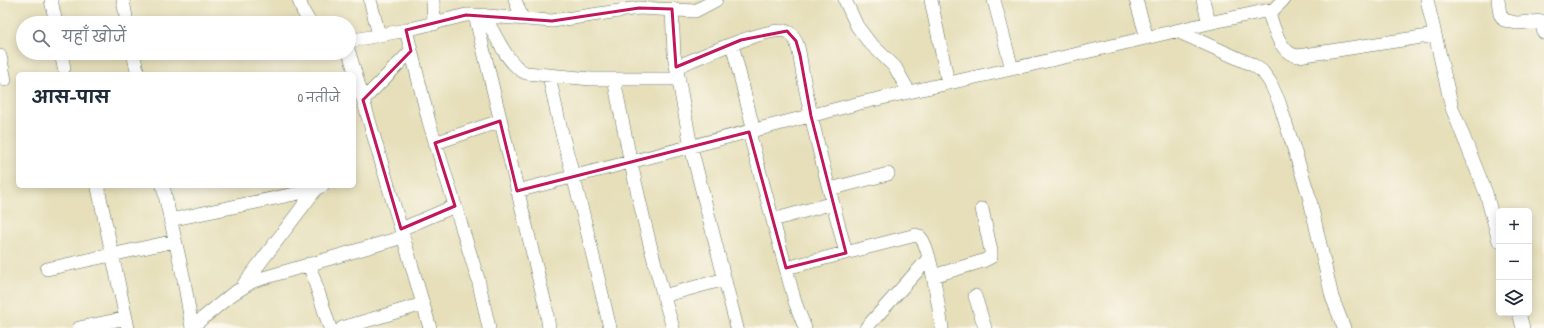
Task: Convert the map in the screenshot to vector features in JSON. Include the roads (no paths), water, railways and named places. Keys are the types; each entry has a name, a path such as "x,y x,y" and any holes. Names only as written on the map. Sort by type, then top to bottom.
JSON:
{"street":[{"path":"51,0 54,16"},
{"path":"123,0 126,16"},
{"path":"299,0 306,16"},
{"path":"370,0 379,35"},
{"path":"433,0 434,24"},
{"path":"514,0 522,18"},
{"path":"356,40 434,24 466,15 552,21 640,8 695,11 716,0"},
{"path":"846,0 857,26 869,42 895,67 909,92"},
{"path":"931,0 948,83"},
{"path":"994,0 1012,69"},
{"path":"1136,0 1147,38"},
{"path":"1203,0 1209,23"},
{"path":"517,191 909,92 1209,23 1268,11 1274,9 1283,0"},
{"path":"1427,0 1452,108 1486,193 1496,230"},
{"path":"1498,0 1500,14 1504,20 1516,23 1543,25"},
{"path":"672,9 674,54 691,147 737,328"},
{"path":"1268,11 1281,44 1286,51 1292,55 1298,56 1435,35"},
{"path":"479,15 507,56 520,71 549,76 591,79 614,79 677,73 732,44 775,31 787,31 796,41 800,55 811,116 846,252"},
{"path":"479,15 500,121 546,308 549,328"},
{"path":"406,30 435,143 478,279 489,328"},
{"path":"1177,31 1253,65 1262,71 1270,82 1279,102 1309,196 1332,297 1344,328"},
{"path":"732,44 751,131 773,220 804,328"},
{"path":"361,106 412,51"},
{"path":"0,56 5,80"},
{"path":"62,60 64,68"},
{"path":"135,60 138,72"},
{"path":"351,60 353,72"},
{"path":"549,76 610,328"},
{"path":"614,79 630,163 663,296 673,328"},
{"path":"356,84 361,106 402,233 430,328"},
{"path":"435,143 500,121"},
{"path":"830,189 888,174"},
{"path":"79,328 127,323 98,188"},
{"path":"163,188 192,328 241,288 253,281 402,233 455,206"},
{"path":"170,220 314,188"},
{"path":"241,288 318,188"},
{"path":"773,220 833,203"},
{"path":"933,276 983,261 991,257 992,251 982,209"},
{"path":"786,268 916,235 921,237 929,258 942,328"},
{"path":"47,269 175,241"},
{"path":"866,328 929,258"},
{"path":"309,264 330,328"},
{"path":"663,296 725,279"},
{"path":"975,296 985,328"},
{"path":"342,328 382,323 423,304"},
{"path":"1520,316 1523,328"}]}
